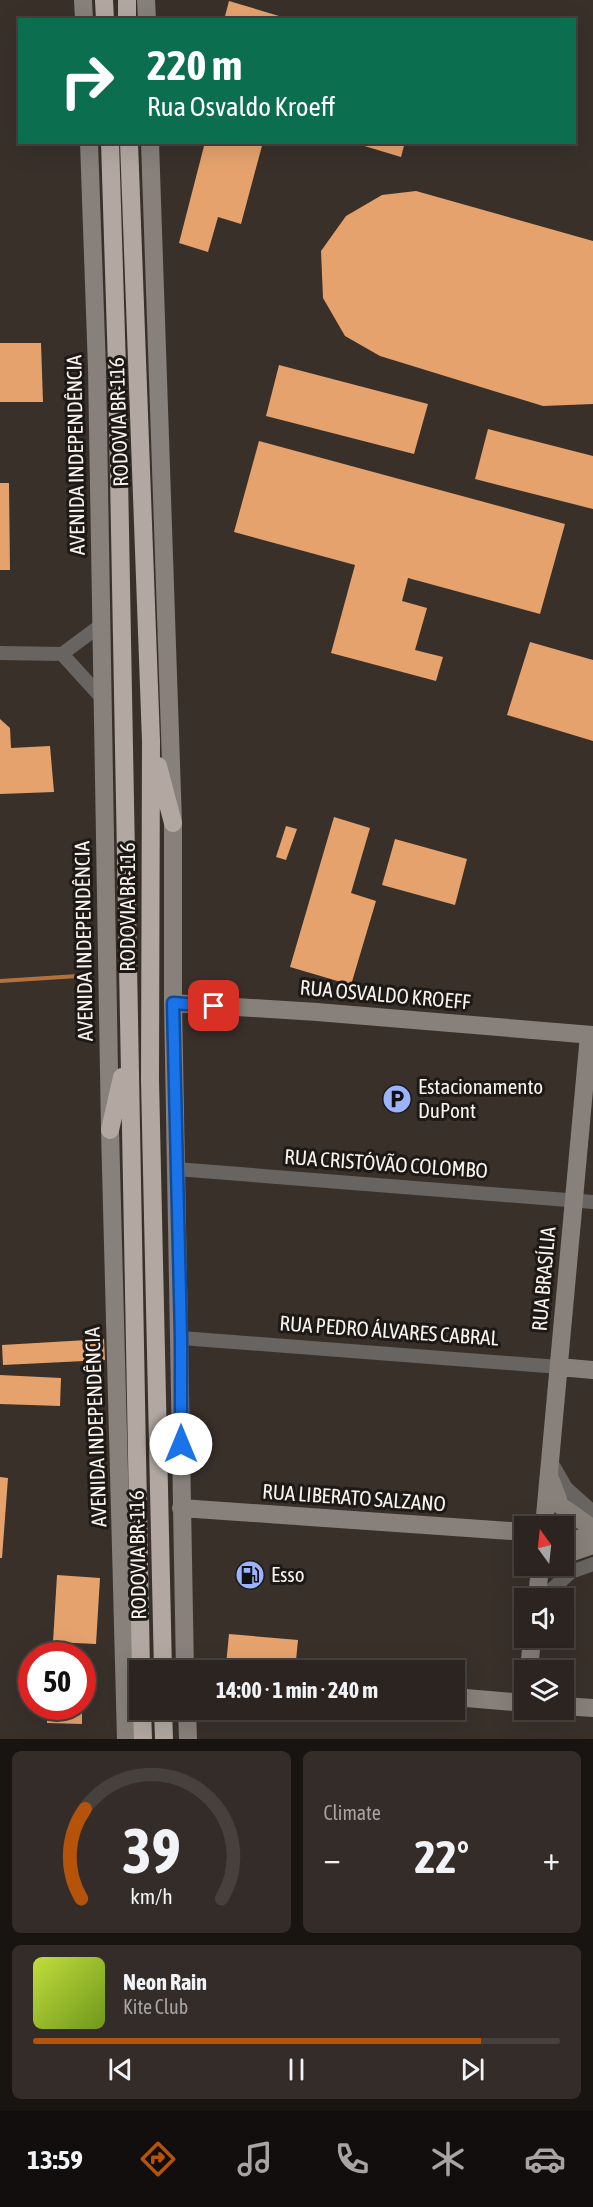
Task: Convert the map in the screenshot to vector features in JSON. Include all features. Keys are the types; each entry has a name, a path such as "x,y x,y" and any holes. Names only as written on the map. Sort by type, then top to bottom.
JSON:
{"highway":[{"path":"104,0 105,18"},
{"path":"127,0 127,18"},
{"name":"RODOVIA BR-116","path":"110,144 117,367 141,1660"},
{"name":"RODOVIA BR-116","path":"129,144 152,741 150,1080 163,1660"},
{"path":"152,741 173,823"},
{"path":"110,1130 129,1049"},
{"path":"142,1720 142,1739"},
{"path":"163,1720 164,1739"}],"main road":[{"path":"83,0 84,18"},
{"path":"146,0 147,18"},
{"name":"AVENIDA INDEPENDÊNCIA","path":"89,144 98,369 110,1130 126,1739"},
{"name":"RODOVIA BR-116","path":"150,144 173,823 173,1003 181,1338 181,1508 185,1660"},
{"name":"RUA OSVALDO KROEFF","path":"173,1003 317,1012 591,1035"},
{"name":"RUA BRASÍLIA","path":"545,1516 591,1035"},
{"name":"RUA PEDRO ÁLVARES CABRAL","path":"559,1367 593,1370"},
{"path":"550,1463 551,1483 560,1505 593,1531"},
{"name":"RUA LIBERATO SALZANO","path":"181,1508 514,1531"},
{"path":"574,1534 593,1531"},
{"path":"574,1538 593,1543"},
{"path":"574,1551 593,1543"},
{"path":"465,1698 514,1702"},
{"path":"574,1707 593,1708"},
{"path":"187,1720 188,1739"}],"street":[{"path":"0,653 62,654 101,625"},
{"path":"62,654 102,699"},
{"name":"RUA CRISTÓVÃO COLOMBO","path":"176,1169 593,1202"},
{"name":"RUA PEDRO ÁLVARES CABRAL","path":"181,1338 559,1367"},
{"path":"550,1463 566,1488 593,1512"},
{"path":"551,1588 565,1576 593,1564"}],"building":[{"path":"229,1 286,18 225,18"},
{"path":"198,144 262,144 241,224 218,217 208,252 179,243 204,146"},
{"path":"358,144 404,144 401,157"},
{"path":"416,191 593,241 593,404 543,406 380,356 345,336 323,298 321,251 346,216 382,195"},
{"path":"0,343 41,343 43,402 0,402"},
{"path":"279,365 428,404 414,454 266,416"},
{"path":"488,429 593,456 593,509 475,479"},
{"path":"259,441 565,524 540,614 408,578 402,601 427,608 415,650 443,657 436,681 331,653 355,565 234,532"},
{"path":"0,483 9,483 10,570 0,570"},
{"path":"530,642 593,660 593,741 507,715"},
{"path":"0,719 10,728 11,748 50,746 54,792 0,794"},
{"path":"334,817 370,828 351,893 376,901 351,985 290,967"},
{"path":"286,826 297,829 286,860 276,857"},
{"path":"395,839 467,859 455,905 382,885"},
{"path":"104,1339 105,1360 3,1365 2,1345"},
{"path":"0,1375 61,1378 60,1406 0,1404"},
{"path":"0,1477 8,1478 2,1558 0,1558"},
{"path":"57,1575 100,1578 96,1644 96,1642 53,1642"},
{"path":"229,1634 298,1640 296,1660 226,1660"},
{"path":"47,1720 82,1720 82,1724 47,1723"}],"waterway":[{"path":"0,981 78,976"}],"place":[{"name":"Estacionamento DuPont","path":"397,1099"},
{"name":"Esso","path":"250,1575"}],"route":[{"path":"181,1444 181,1338 173,1003 214,1006"}]}
